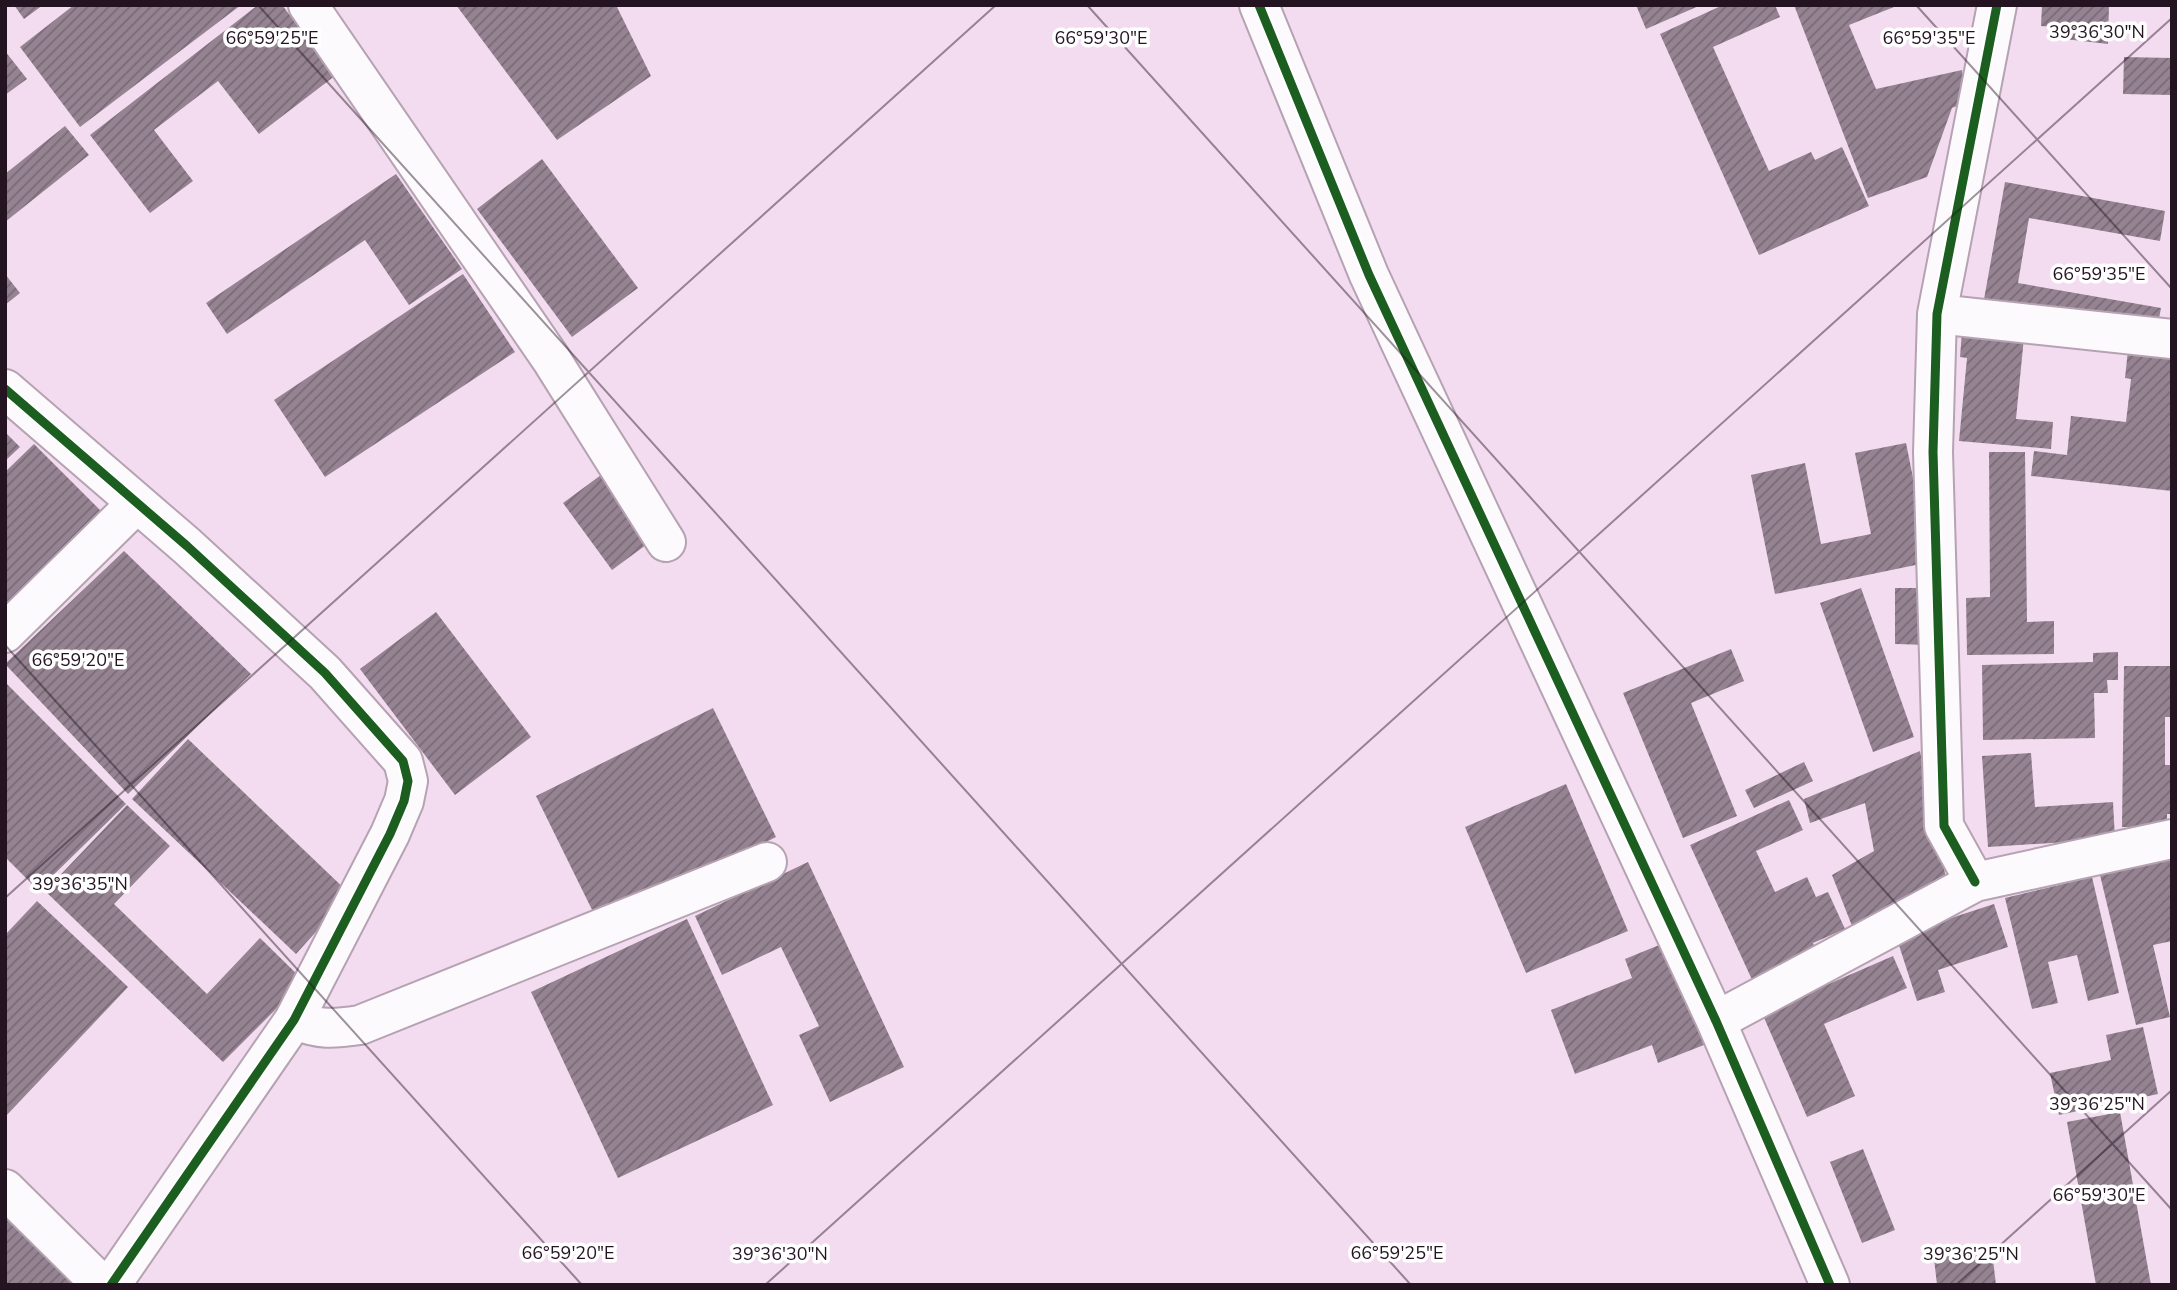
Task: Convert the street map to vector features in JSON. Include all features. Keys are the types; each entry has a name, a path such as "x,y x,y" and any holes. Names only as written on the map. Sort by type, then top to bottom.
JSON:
{"street":[{"path":"1259,5 1369,275 1716,1021 1830,1285"},
{"path":"1975,882 1944,826 1933,452 1937,314 1997,5"},
{"path":"315,8 551,359 666,542"},
{"path":"1937,314 2172,340"},
{"path":"5,389 137,503 325,673 403,761 408,781 404,801 390,834 294,1020 111,1285"},
{"path":"5,632 137,503"},
{"path":"1716,1021 1975,882 2172,839"},
{"path":"294,1020 329,1030 360,1025 767,862"},
{"path":"5,1189 102,1285"}],"building":[{"path":"14,5 43,5 24,19"},
{"path":"74,5 241,5 80,127 20,47"},
{"path":"258,5 282,5 336,75 259,134 218,81 154,130 193,181 150,213 90,135"},
{"path":"456,5 616,5 651,76 557,140"},
{"path":"1636,5 1701,5 1646,29"},
{"path":"1723,5 1775,5 1780,17 1713,47 1769,171 1811,152 1815,160 1842,147 1869,206 1759,255 1660,34"},
{"path":"1794,5 1899,5 1849,25 1876,89 1962,70 1967,102 1952,108 1927,177 1868,198"},
{"path":"2042,5 2109,5 2108,44 2056,38 2057,27 2041,26"},
{"path":"5,51 27,79 5,95"},
{"path":"2124,57 2172,58 2172,95 2123,94"},
{"path":"65,126 89,155 5,222 5,174"},
{"path":"542,159 638,288 572,337 477,209"},
{"path":"396,174 462,269 409,305 365,240 227,334 206,303"},
{"path":"2005,182 2165,211 2160,241 2029,218 2018,283 2161,308 2156,335 1983,305"},
{"path":"5,274 20,293 5,305"},
{"path":"463,274 515,352 325,477 274,400"},
{"path":"1962,332 2024,337 2016,419 2053,422 2051,449 1959,441 1967,358 1960,357"},
{"path":"2128,350 2172,354 2172,491 2031,476 2034,451 2067,455 2071,416 2126,422 2131,379 2125,378"},
{"path":"5,432 20,447 5,461"},
{"path":"1906,443 1930,562 1775,594 1751,475 1805,463 1821,544 1871,534 1855,453"},
{"path":"34,444 110,520 5,626 5,472"},
{"path":"1989,452 2025,452 2027,622 2054,621 2054,654 1967,655 1966,598 1990,597"},
{"path":"601,475 650,542 612,570 563,503"},
{"path":"124,551 251,674 128,794 5,664"},
{"path":"1861,588 1914,737 1873,752 1820,603"},
{"path":"1895,588 1930,588 1930,645 1895,644"},
{"path":"436,612 531,737 455,795 360,669"},
{"path":"1731,649 1744,681 1691,703 1737,816 1683,838 1623,693"},
{"path":"2118,652 2118,680 2107,680 2108,693 2094,693 2095,738 1983,740 1982,665 2093,662 2093,653"},
{"path":"2124,666 2172,666 2172,717 2165,717 2165,765 2172,765 2172,814 2167,814 2167,827 2122,827"},
{"path":"5,682 126,804 38,890 5,857"},
{"path":"713,708 776,837 599,924 536,796"},
{"path":"188,739 350,894 296,954 132,799"},
{"path":"1920,751 1947,883 1854,931 1832,875 1874,851 1865,803 1810,823 1804,799"},
{"path":"2031,753 2035,807 2113,802 2115,839 1988,847 1982,756"},
{"path":"1804,762 1813,781 1754,808 1745,790"},
{"path":"1566,784 1628,931 1526,973 1465,827"},
{"path":"1789,800 1803,830 1756,851 1775,892 1807,877 1816,897 1828,892 1845,929 1813,943 1818,954 1754,984 1690,845"},
{"path":"127,805 170,846 114,904 207,994 260,938 304,981 223,1062 45,891"},
{"path":"2172,857 2172,941 2153,945 2170,1017 2136,1025 2100,875"},
{"path":"808,862 904,1067 830,1102 799,1035 819,1026 781,947 722,975 695,916"},
{"path":"2092,877 2119,993 2088,1001 2077,955 2048,962 2058,1003 2032,1009 2005,898"},
{"path":"37,901 128,987 5,1117 5,935"},
{"path":"1994,904 2008,947 1938,970 1945,992 1917,1001 1896,936"},
{"path":"687,919 773,1105 618,1178 531,992"},
{"path":"1669,941 1709,1043 1658,1063 1652,1045 1575,1074 1551,1010 1632,978 1625,959"},
{"path":"1893,956 1907,988 1824,1024 1855,1096 1807,1117 1762,1013"},
{"path":"2143,1027 2158,1094 2059,1115 2050,1073 2111,1060 2106,1035"},
{"path":"2120,1112 2151,1285 2096,1285 2067,1122"},
{"path":"1863,1149 1895,1230 1862,1243 1830,1162"},
{"path":"5,1218 79,1285 5,1285"},
{"path":"1992,1251 1996,1285 1937,1285 1934,1258"}],"cycle path":[{"path":"1259,5 1369,275 1716,1021 1830,1285"},
{"path":"1975,882 1944,826 1933,452 1937,314 1997,5"},
{"path":"5,389 187,546 325,673 403,761 408,781 404,801 390,834 294,1020 111,1285"}]}
